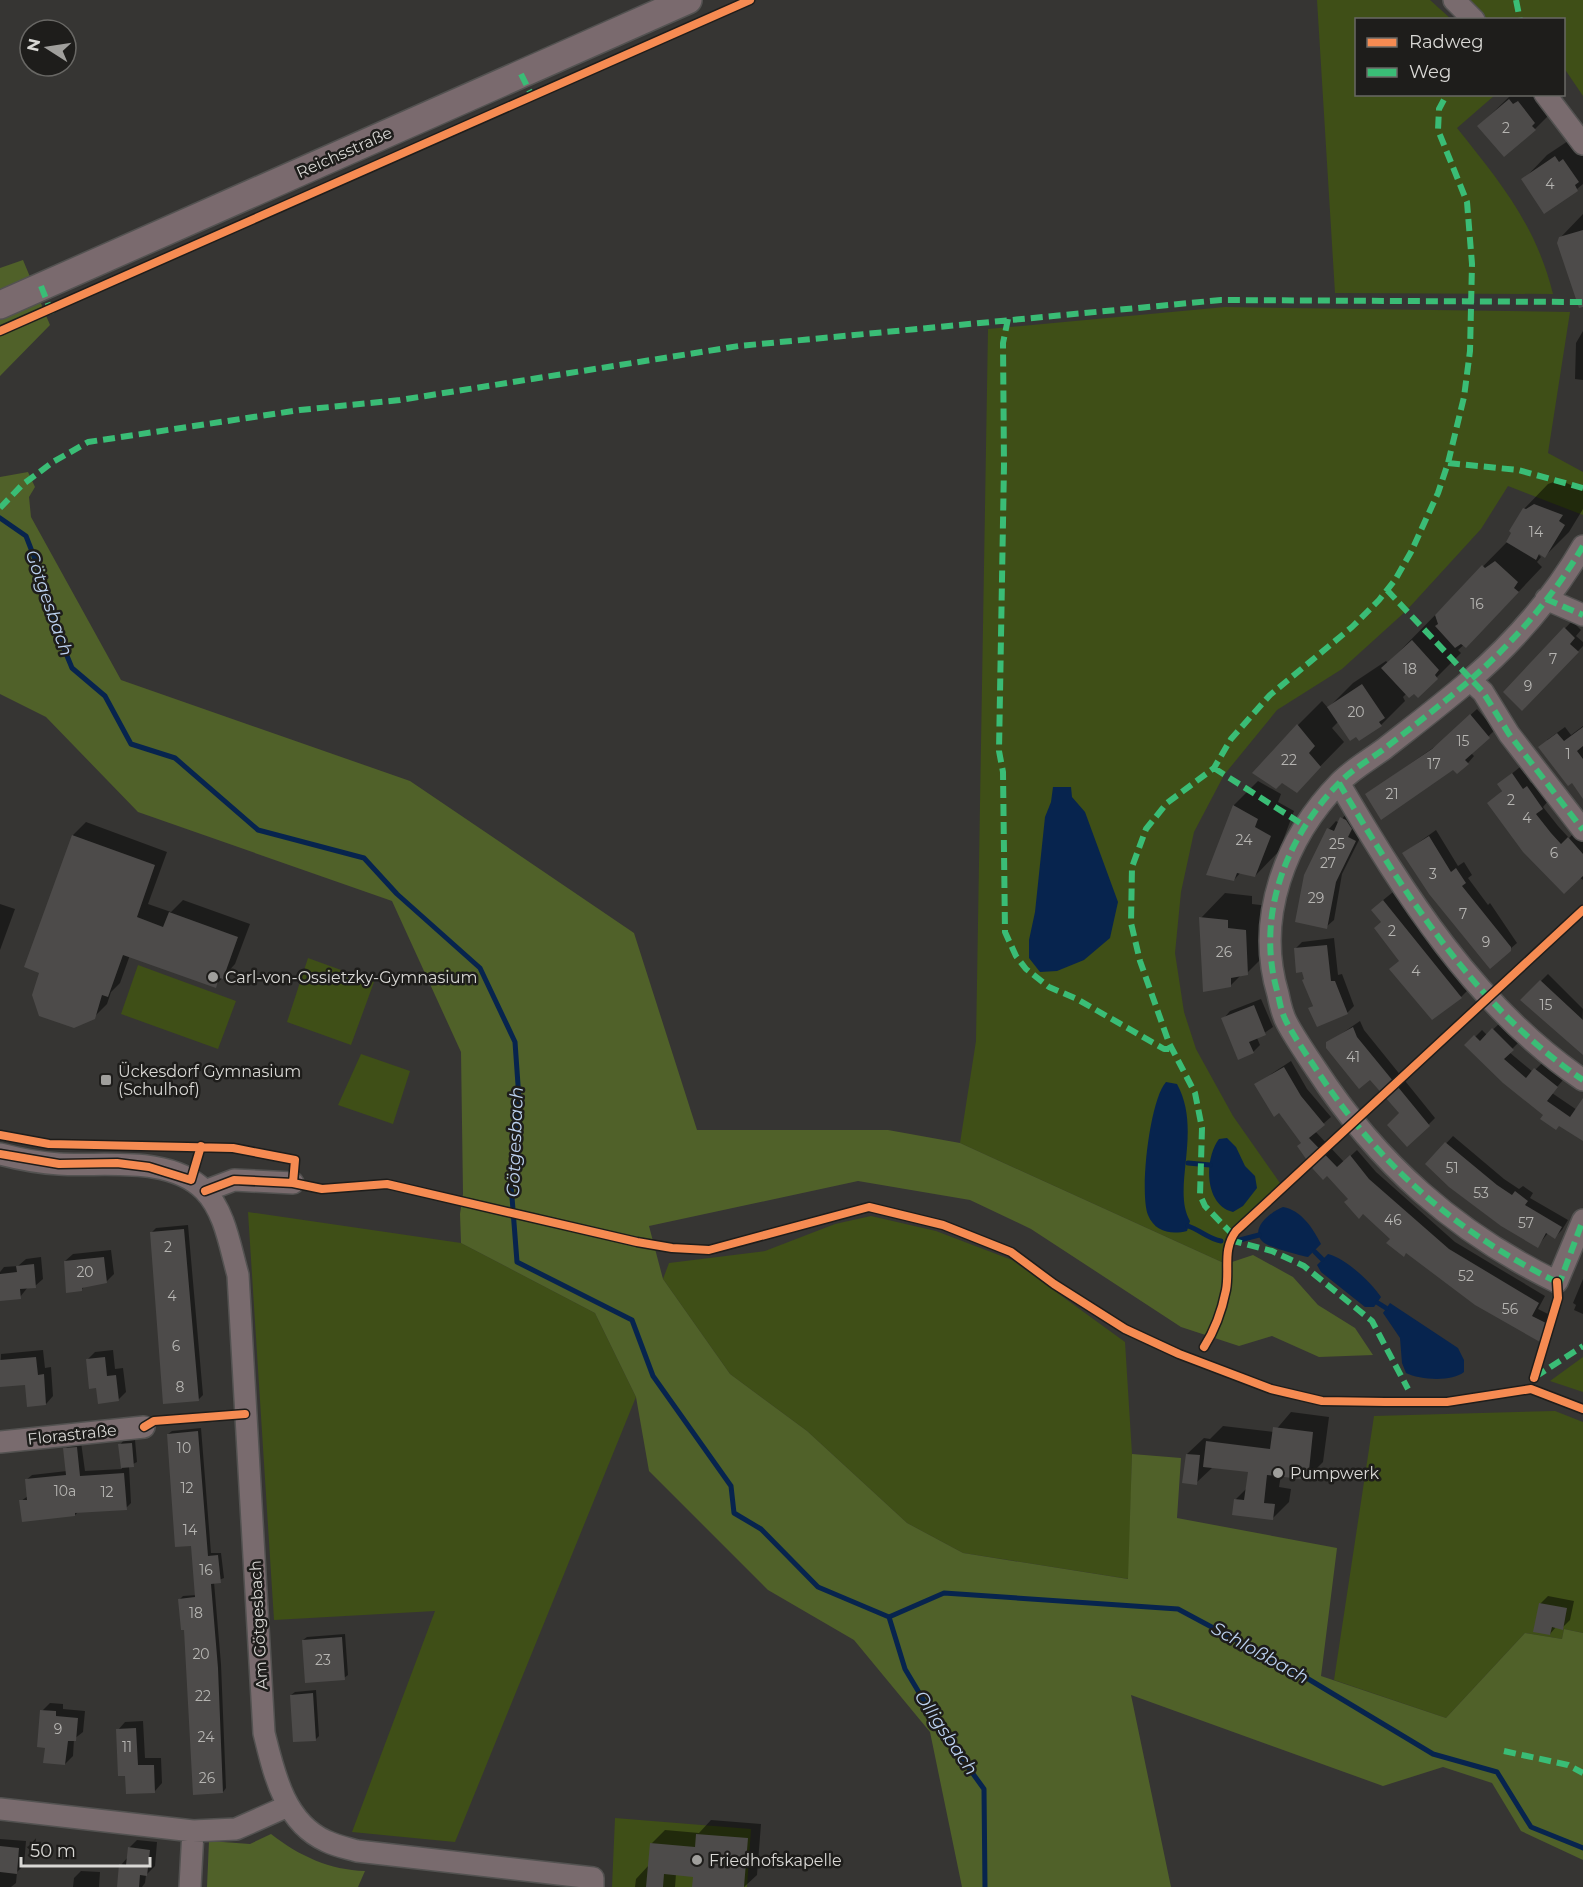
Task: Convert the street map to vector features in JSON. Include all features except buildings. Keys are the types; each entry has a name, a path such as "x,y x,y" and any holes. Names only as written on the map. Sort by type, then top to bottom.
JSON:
{"main road":[{"name":"Reichsstraße","path":"0,305 687,0"}],"street":[{"path":"1454,0 1472,18"},
{"path":"1547,96 1583,144"},
{"path":"1583,546 1534,616 1470,680 1339,783 1305,826 1286,863 1275,894 1269,927 1271,971 1286,1021 1331,1092 1387,1159 1426,1198 1510,1259 1557,1282 1583,1220"},
{"path":"1546,599 1583,615"},
{"path":"1470,680 1483,692 1522,751 1583,830"},
{"path":"1339,783 1388,866 1430,929 1493,1001 1528,1035 1583,1080"},
{"path":"0,1154 59,1164 117,1163 149,1167 191,1180 205,1191 234,1180 293,1183"},
{"name":"Am Götgesbach","path":"205,1191 220,1215 238,1275 264,1733 276,1782 288,1806 303,1826 326,1841 357,1851 528,1879 593,1878 593,1887"},
{"name":"Florastraße","path":"0,1442 144,1427"},
{"path":"0,1809 193,1831 236,1829 288,1806"},
{"path":"190,1887 193,1831"}],"green space":[{"path":"1317,0 1430,0 1450,18 1355,18 1355,96 1494,96 1457,128 1515,205 1537,247 1553,294 1335,293"},
{"path":"1463,0 1583,0 1583,96 1565,69 1565,18 1481,18"},
{"path":"23,260 50,325 0,376 0,268"},
{"path":"1225,307 1570,312 1548,453 1583,472 1583,515 1508,486 1481,529 1406,611 1342,669 1277,710 1224,775 1194,832 1181,892 1175,953 1184,1012 1196,1049 1233,1116 1282,1186 1238,1230 1232,1240 1226,1264 960,1143 976,1041 988,329"},
{"path":"28,472 35,487 29,497 31,517 121,680 410,781 634,933 697,1130 888,1130 960,1143 1226,1264 1253,1255 1293,1277 1318,1305 1355,1328 1373,1355 1319,1357 1272,1336 1239,1346 1181,1327 1031,1229 970,1200 858,1181 649,1226 663,1279 730,1374 807,1431 907,1523 963,1553 1128,1579 1132,1454 1181,1458 1177,1518 1337,1548 1321,1676 1446,1718 1525,1633 1562,1639 1564,1629 1583,1633 1583,1860 1521,1831 1492,1783 1443,1767 1383,1786 1131,1695 1171,1887 962,1887 930,1732 854,1640 768,1590 649,1471 636,1397 595,1313 461,1243 460,1214 463,1194 461,1052 392,901 138,812 46,717 0,694 0,477"},
{"path":"308,958 374,982 351,1045 287,1022"},
{"path":"138,965 236,1001 218,1049 121,1014"},
{"path":"361,1054 410,1071 393,1124 338,1105"},
{"path":"248,1212 461,1243 595,1313 636,1397 455,1842 352,1832 435,1611 274,1620"},
{"path":"871,1216 936,1231 1012,1260 1125,1342 1132,1454 1129,1579 963,1553 907,1523 807,1431 730,1374 663,1279 669,1263 765,1251 835,1224"},
{"path":"1583,1357 1583,1392 1550,1381"},
{"path":"1555,1411 1583,1422 1583,1633 1564,1629 1562,1639 1525,1633 1446,1718 1334,1680 1374,1416"},
{"path":"615,1818 751,1829 747,1887 612,1887"},
{"path":"271,1834 293,1849 327,1865 365,1871 358,1887 207,1887 209,1841 250,1844"}],"water":[{"path":"1053,787 1071,787 1072,797 1085,812 1118,902 1110,938 1084,960 1057,971 1040,972 1029,958 1029,940 1035,912 1045,817 1051,802"},
{"path":"1166,1082 1177,1084 1184,1102 1187,1121 1184,1193 1185,1208 1190,1221 1187,1231 1181,1232 1159,1229 1148,1215 1146,1203 1146,1167 1151,1125 1160,1092"},
{"path":"1227,1138 1236,1147 1245,1166 1255,1176 1257,1188 1243,1206 1233,1212 1223,1208 1216,1200 1212,1191 1209,1169 1214,1148 1219,1139"},
{"path":"1283,1207 1301,1216 1321,1244 1308,1257 1271,1246 1259,1237 1258,1232 1263,1221"},
{"path":"1328,1254 1350,1265 1377,1291 1381,1297 1374,1307 1365,1307 1321,1272 1317,1265"},
{"path":"1390,1303 1458,1348 1464,1360 1464,1372 1444,1379 1419,1377 1406,1373 1402,1363 1400,1338 1383,1313"}],"waterway":[{"name":"Götgesbach","path":"0,518 26,536 45,585 58,634 72,668 105,696 131,744 175,758 258,830 364,858 397,894 480,968 515,1042 519,1099 511,1184 517,1262 632,1320 653,1376 731,1486 734,1513 761,1529 818,1587 889,1617"},
{"path":"1188,1163 1210,1165"},
{"path":"1188,1226 1221,1241"},
{"path":"1236,1241 1259,1235"},
{"path":"1315,1252 1322,1259"},
{"path":"1378,1303 1386,1308"},
{"name":"Schloßbach","path":"889,1617 944,1593 1178,1609 1305,1677 1433,1754 1497,1772 1531,1827 1583,1848"},
{"name":"Olligsbach","path":"889,1617 905,1669 942,1731 984,1789 985,1887"}],"marked path":[{"path":"1516,0 1520,18"},
{"path":"521,74 534,100"},
{"path":"1233,1235 1205,1206 1200,1195 1202,1128 1195,1093 1169,1043 1140,961 1131,923 1132,867 1146,829 1167,803 1214,768 1231,739 1270,695 1352,627 1379,600 1395,580 1411,552 1438,493 1448,463 1464,397 1470,351 1472,264 1467,202 1438,130 1439,109 1446,96"},
{"path":"41,286 54,319"},
{"path":"0,508 22,485 53,462 88,442 300,410 400,400 739,346 1221,300 1583,302"},
{"path":"1008,319 1003,343 1004,465 999,751 1003,772 1005,932 1016,956 1026,969 1049,987 1077,999 1164,1049 1172,1049"},
{"path":"1448,463 1518,470 1583,488"},
{"path":"1557,1282 1485,1241 1452,1218 1393,1165 1365,1135 1316,1069 1285,1020 1272,965 1270,937 1273,908 1280,880 1290,854 1304,828 1321,804 1345,777 1448,699 1501,651 1546,601 1583,546"},
{"path":"1387,590 1483,692 1509,734 1583,830"},
{"path":"1546,599 1583,615"},
{"path":"1214,768 1305,826"},
{"path":"1339,783 1416,906 1475,983 1544,1051 1583,1080"},
{"path":"1558,1287 1583,1220"},
{"path":"1230,1240 1272,1251 1304,1266 1372,1321 1408,1389"},
{"path":"1535,1377 1583,1346"},
{"path":"1504,1751 1568,1765 1583,1773"}],"cycle path":[{"path":"0,331 750,0"},
{"path":"1204,1347 1215,1327 1222,1305 1227,1282 1229,1245 1236,1231 1583,910"},
{"path":"0,1135 49,1144 233,1148 295,1160 293,1183 322,1189 387,1184 637,1242 672,1248 709,1250 869,1207 943,1225 1011,1252 1054,1284 1125,1329 1179,1354 1271,1389 1322,1401 1385,1402 1447,1402 1531,1389 1583,1409"},
{"path":"0,1154 59,1164 117,1163 149,1167 191,1180 201,1146"},
{"path":"205,1191 234,1180 293,1183"},
{"path":"1534,1378 1558,1298 1557,1282"},
{"path":"144,1427 154,1421 245,1414"}],"place":[{"name":"Carl-von-Ossietzky-Gymnasium","path":"213,977"},
{"name":"Ückesdorf Gymnasium (Schulhof)","path":"106,1080"},
{"name":"Pumpwerk","path":"1278,1473"},
{"name":"Friedhofskapelle","path":"697,1860"}]}
